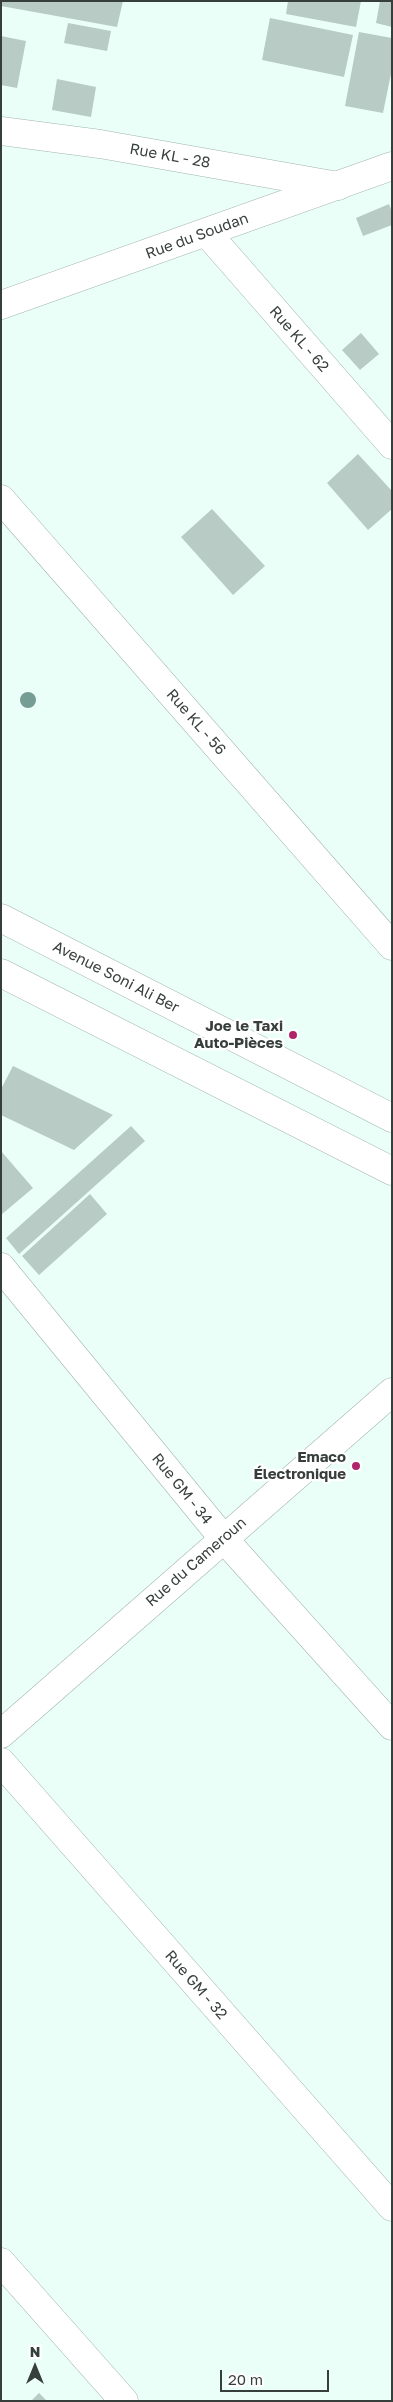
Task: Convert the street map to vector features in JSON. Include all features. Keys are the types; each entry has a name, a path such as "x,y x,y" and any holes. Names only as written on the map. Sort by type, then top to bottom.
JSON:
{"street":[{"name":"Rue KL - 28","path":"1,131 100,144 338,186"},
{"name":"Rue du Soudan","path":"1,305 392,166"},
{"name":"Rue KL - 62","path":"207,233 392,445"},
{"name":"Rue KL - 56","path":"1,499 392,946"},
{"name":"Avenue Soni Ali Ber","path":"1,918 392,1118"},
{"path":"1,973 392,1171"},
{"name":"Rue GM - 34","path":"1,1267 222,1538 392,1726"},
{"name":"Rue du Cameroun","path":"1,1734 222,1538 392,1392"},
{"name":"Rue GM - 32","path":"1,1762 392,2207"},
{"path":"1,2262 124,2401"}],"building":[{"path":"1,1 123,1 117,27 1,6"},
{"path":"288,1 361,1 356,27 286,14"},
{"path":"380,1 392,1 392,27 376,23"},
{"path":"270,18 353,35 344,77 262,60"},
{"path":"68,23 111,31 107,51 64,43"},
{"path":"359,32 392,38 392,69 383,113 345,106"},
{"path":"1,36 26,41 17,88 1,85"},
{"path":"57,79 96,87 91,117 52,110"},
{"path":"389,204 392,212 392,225 363,236 356,218"},
{"path":"361,333 379,354 360,370 342,350"},
{"path":"358,454 392,491 392,509 368,530 327,483"},
{"path":"212,509 265,566 233,595 181,537"},
{"path":"13,1066 113,1115 74,1150 1,1115 1,1089"},
{"path":"131,1126 145,1141 19,1254 6,1238"},
{"path":"1,1151 33,1188 1,1215"},
{"path":"90,1194 107,1214 39,1275 22,1256"},
{"path":"39,2393 47,2401 31,2401"}],"place":[{"name":"Joe le Taxi Auto-Pièces","path":"293,1035"},
{"name":"Emaco Électronique","path":"356,1466"}]}
